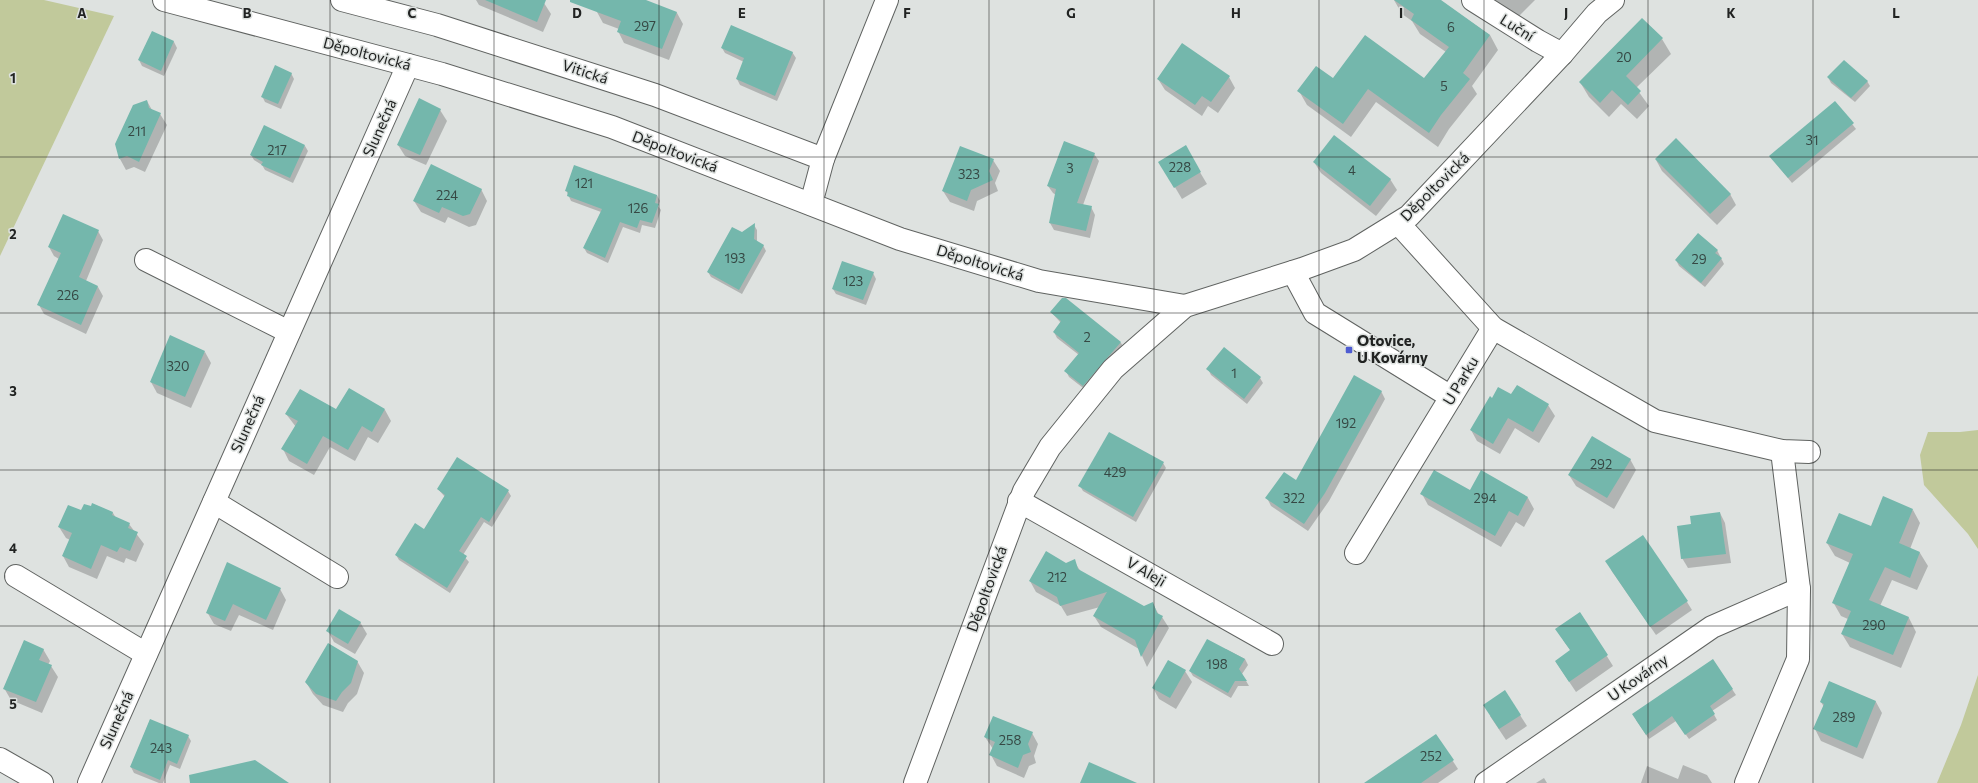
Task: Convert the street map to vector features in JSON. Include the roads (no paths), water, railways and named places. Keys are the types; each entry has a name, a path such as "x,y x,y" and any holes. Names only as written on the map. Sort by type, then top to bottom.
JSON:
{"street":[{"name":"Děpoltovická","path":"164,0 408,65 612,127 900,239 1039,280 1185,306"},
{"name":"Vitická","path":"342,0 437,25 655,95 823,159"},
{"path":"811,204 823,159 886,0"},
{"name":"Luční","path":"1473,0 1538,41 1562,54"},
{"name":"Děpoltovická","path":"920,781 1019,501 1050,447 1113,369 1185,306 1293,272 1354,250 1399,224 1409,216 1562,54 1597,13 1613,0"},
{"name":"Slunečná","path":"89,783 408,65"},
{"path":"1399,224 1493,328 1655,421 1782,451 1809,452"},
{"path":"146,260 289,332"},
{"path":"1293,272 1315,313 1451,398"},
{"name":"U Parku","path":"1356,554 1493,328"},
{"path":"1746,783 1798,660 1799,589 1782,451"},
{"name":"V Aleji","path":"1019,501 1272,644"},
{"path":"214,502 337,577"},
{"path":"16,576 146,654"},
{"name":"U Kovárny","path":"1486,783 1712,627 1799,589"},
{"path":"0,759 42,783"}],"place":[{"name":"Otovice, U Kovárny","path":"1349,350"}]}
